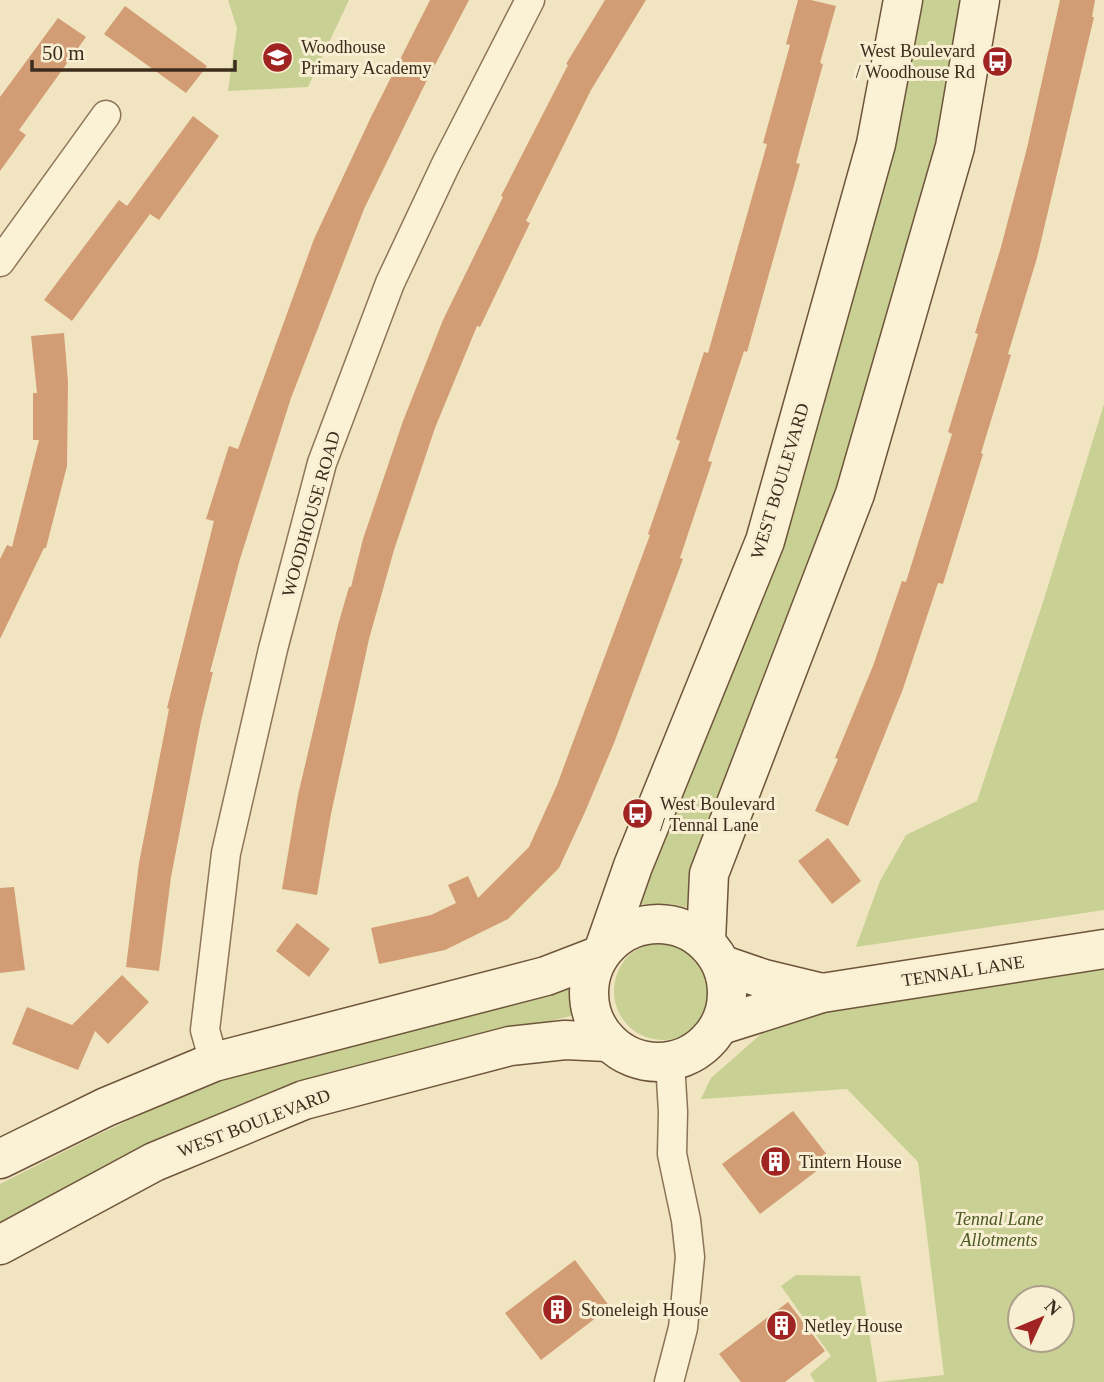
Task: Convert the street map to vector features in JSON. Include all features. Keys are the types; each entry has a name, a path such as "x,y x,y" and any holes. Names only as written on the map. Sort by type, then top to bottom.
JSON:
{"main road":[{"name":"WEST BOULEVARD","path":"601,951 765,541 876,144 903,0"},
{"path":"601,951 588,985 591,1016 608,1042 636,1060 670,1062 700,1050 721,1025 728,995 714,953 709,874 855,494 955,147 981,0"},
{"path":"0,1159 106,1107 214,1062 546,976 601,951 636,926 673,924 714,953"},
{"name":"TENNAL LANE","path":"721,1025 822,993 1104,949"},
{"name":"TENNAL LANE","path":"714,953 764,979 822,993"},
{"name":"WEST BOULEVARD","path":"0,1245 154,1162 304,1100 510,1046 565,1040 608,1042"}],"street":[{"name":"WOODHOUSE ROAD","path":"214,1062 205,1030 226,853 273,649 322,463 390,284 446,164 530,0"},
{"path":"0,262 106,115"},
{"path":"669,1382 683,1328 690,1257 686,1220 672,1154 670,1062"}],"green space":[{"name":"Woodhouse Primary Academy","path":"228,0 349,0 308,87 228,91 237,28"},
{"path":"914,0 966,0 928,196 841,495 691,908 671,904 638,904"},
{"path":"1104,404 1104,910 856,947 880,881 906,835 977,801 1044,599"},
{"path":"663,942 682,946 697,957 708,972 712,991 708,1010 697,1025 682,1036 663,1040 644,1036 629,1025 618,1010 614,991 618,972 629,957 644,946"},
{"name":"Tennal Lane Allotments","path":"1104,969 1104,1382 879,1382 944,1375 918,1162 847,1089 701,1099 711,1078 768,1028 808,1011"},
{"path":"569,989 574,1015 349,1073 0,1232 0,1184 212,1081 384,1033"},
{"path":"796,1275 860,1276 877,1382 815,1382 810,1374 831,1356 781,1286"}],"building":[{"path":"430,0 469,0 364,209 291,398 240,559 210,672 213,672 171,877 159,971 126,967 139,863 169,709 167,708 214,521 206,519 229,446 238,449 314,239"},
{"path":"605,0 646,0 591,90 526,221 530,223 480,327 477,326 435,428 394,550 369,639 331,814 317,895 282,889 298,795 338,625 363,539 403,421 443,320 503,197 501,196 568,65 566,64"},
{"path":"798,0 836,6 796,163 800,164 747,352 744,351 708,461 712,462 680,558 683,559 614,743 585,812 559,868 508,919 445,950 379,964 371,928 431,915 456,903 448,885 468,876 478,898 529,847 557,785 650,535 648,534 680,441 676,439 704,352 708,353 767,144 763,143 790,45 786,44"},
{"path":"1060,0 1095,0 1094,17 1037,258 1008,354 1011,355 981,453 983,454 943,584 938,583 903,689 848,826 815,811 838,759 835,758 873,666 902,581 906,582 952,434 948,432 978,334 975,333 1027,148"},
{"path":"125,6 207,66 186,93 104,34"},
{"path":"58,18 86,37 19,130 26,135 0,171 0,97"},
{"path":"193,116 219,136 159,220 150,214 72,321 44,300 119,200 127,206"},
{"path":"64,333 68,382 67,466 46,548 0,639 0,559 7,545 12,547 39,440 33,440 33,393 37,393 31,336"},
{"path":"828,838 861,881 832,904 798,861"},
{"path":"14,887 25,970 0,973 0,888"},
{"path":"297,923 330,949 309,977 276,951"},
{"path":"122,975 149,1002 108,1044 95,1031 78,1070 12,1044 27,1007 72,1025"},
{"name":"Tintern House","path":"793,1111 831,1160 760,1214 722,1164"},
{"name":"Stoneleigh House","path":"575,1260 610,1307 541,1360 505,1313"},
{"name":"Netley House","path":"788,1302 825,1351 785,1382 741,1382 719,1354"}],"place":[{"name":"Woodhouse Primary Academy","path":"278,57"},
{"name":"West Boulevard / Woodhouse Rd","path":"998,61"},
{"name":"West Boulevard / Tennal Lane","path":"637,814"},
{"name":"Tintern House","path":"776,1162"},
{"name":"Stoneleigh House","path":"558,1310"},
{"name":"Netley House","path":"781,1326"}]}
